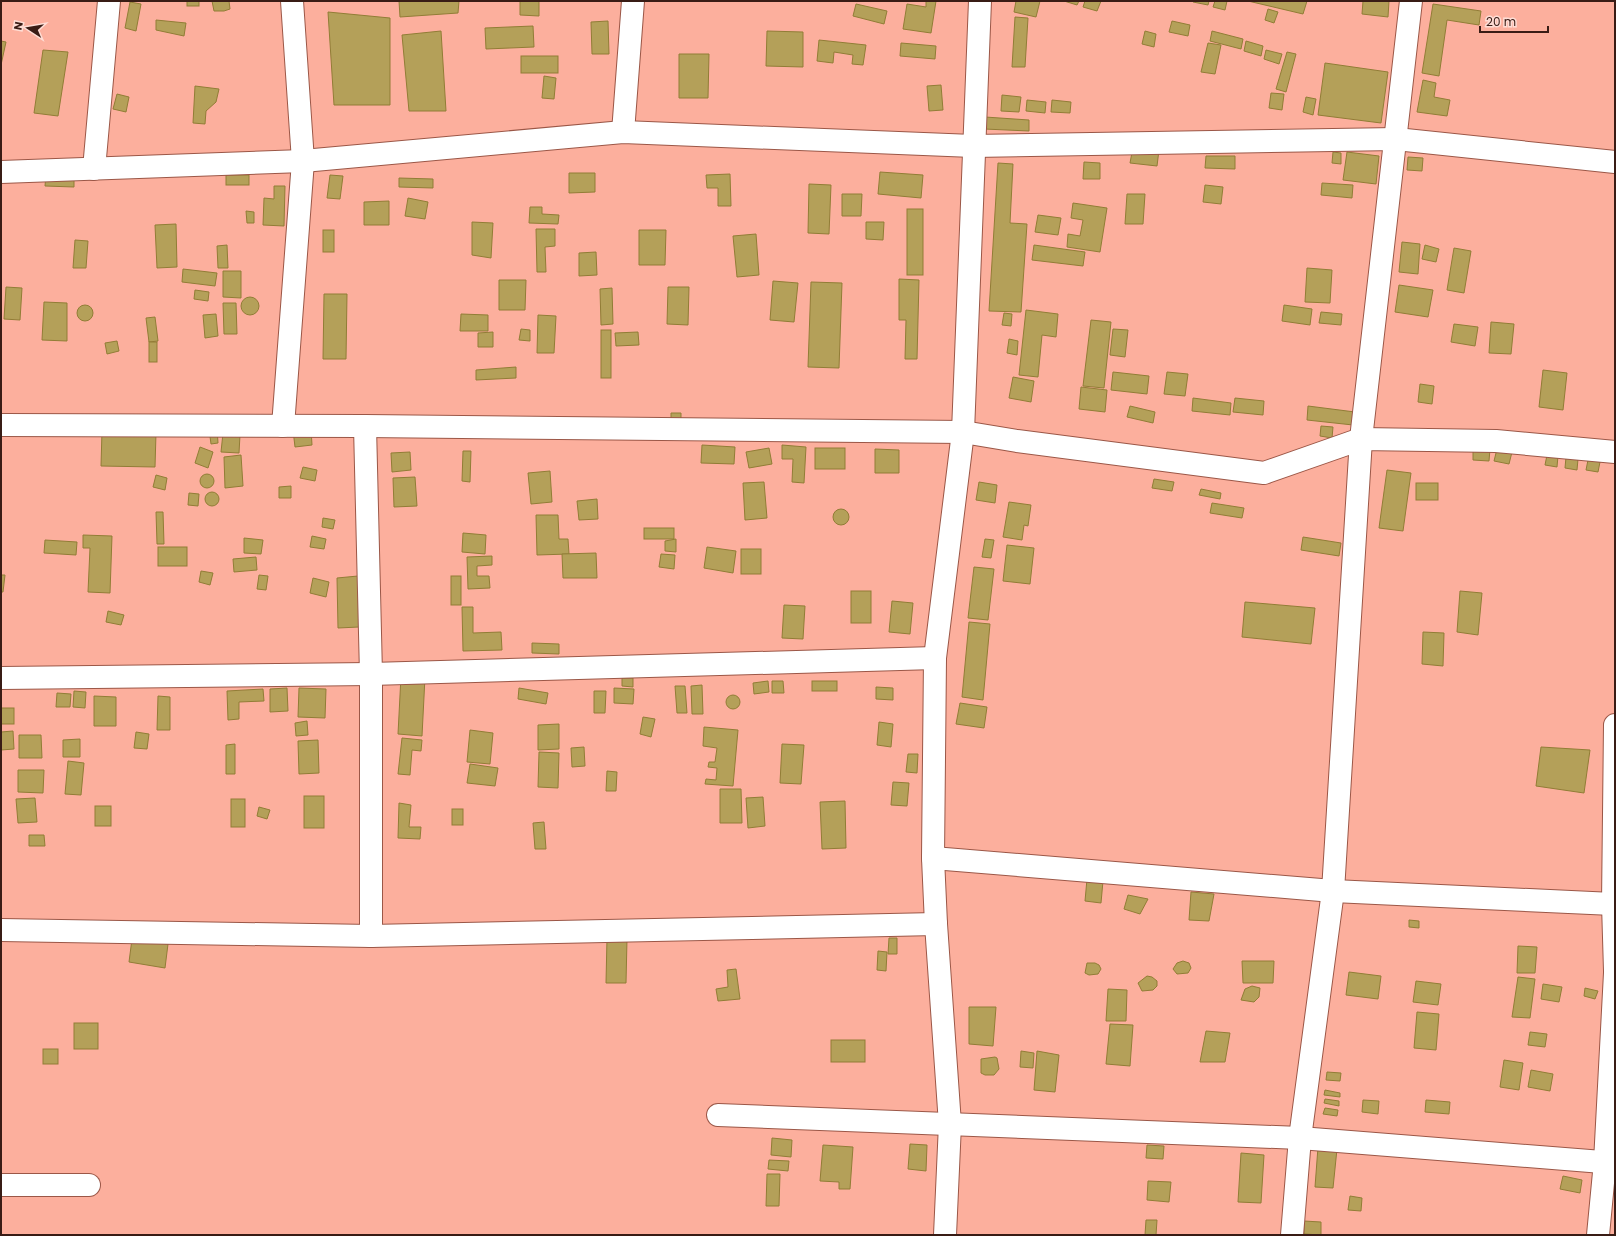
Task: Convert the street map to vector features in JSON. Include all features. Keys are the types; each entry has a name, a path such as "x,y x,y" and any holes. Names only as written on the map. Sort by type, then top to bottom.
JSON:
{"street":[{"path":"94,169 109,1"},
{"path":"283,426 303,161 292,1"},
{"path":"623,132 633,1"},
{"path":"945,1235 950,1124 936,924 933,858 935,658 963,432 973,146 980,1"},
{"path":"1292,1235 1300,1138 1333,891 1361,439 1411,1"},
{"path":"1,172 303,161 623,132 973,146 1396,139 1615,162"},
{"path":"1,425 364,426 963,432 1264,473 1361,439 1496,442 1615,452"},
{"path":"364,426 371,674 371,936"},
{"path":"1,678 371,674 935,658"},
{"path":"1598,1235 1610,1162 1615,972 1613,904 1615,736"},
{"path":"933,858 1333,891 1613,904"},
{"path":"1,930 371,936 936,924"},
{"path":"718,1115 1300,1138 1610,1162"},
{"path":"1,1185 89,1186"}],"building":[{"path":"187,1 199,1 199,6 187,6"},
{"path":"212,1 229,1 230,9 224,11 214,11"},
{"path":"399,1 459,1 458,13 400,17"},
{"path":"520,1 539,1 539,16 520,15"},
{"path":"926,1 936,1 931,33 903,29 907,4 926,7"},
{"path":"1016,1 1040,1 1036,17 1014,12"},
{"path":"1064,1 1079,1 1077,5"},
{"path":"1085,1 1101,1 1097,11 1083,7"},
{"path":"1209,1 1208,5 1193,2"},
{"path":"1215,1 1227,1 1225,10 1213,7"},
{"path":"1248,1 1307,1 1303,14"},
{"path":"1363,1 1389,1 1388,17 1362,14"},
{"path":"130,2 141,4 136,31 125,28"},
{"path":"856,4 887,11 884,24 853,16"},
{"path":"1433,4 1481,11 1479,25 1447,20 1439,76 1422,73"},
{"path":"1268,9 1278,12 1274,23 1265,20"},
{"path":"328,12 390,18 390,105 334,105"},
{"path":"1015,17 1028,18 1025,67 1012,67"},
{"path":"156,20 186,23 184,36 156,30"},
{"path":"608,21 609,54 592,54 591,22"},
{"path":"1172,21 1190,25 1188,36 1169,32"},
{"path":"533,26 534,47 486,49 485,28"},
{"path":"441,31 446,111 409,111 402,35"},
{"path":"767,31 803,32 803,67 766,66"},
{"path":"1145,31 1156,34 1154,47 1142,44"},
{"path":"1212,31 1243,39 1241,49 1210,41"},
{"path":"819,40 866,45 863,65 852,64 853,55 834,52 833,63 817,61"},
{"path":"1,41 6,42 1,65"},
{"path":"1246,41 1263,46 1261,56 1244,51"},
{"path":"901,43 936,46 935,59 900,56"},
{"path":"1208,43 1221,45 1215,74 1201,72"},
{"path":"43,50 68,52 58,116 34,113"},
{"path":"1266,50 1282,54 1279,64 1264,59"},
{"path":"1287,52 1296,54 1286,92 1276,89"},
{"path":"679,54 709,54 708,98 679,98"},
{"path":"521,56 558,56 558,73 521,73"},
{"path":"1325,63 1388,72 1381,123 1318,115"},
{"path":"544,76 556,78 554,99 542,98"},
{"path":"1423,80 1436,83 1434,97 1450,100 1447,116 1417,112"},
{"path":"941,85 943,110 929,111 927,86"},
{"path":"195,86 219,89 216,102 206,111 205,124 193,123"},
{"path":"1271,93 1284,94 1282,110 1269,108"},
{"path":"117,94 129,97 126,112 113,109"},
{"path":"1002,95 1021,97 1019,112 1001,111"},
{"path":"1306,97 1316,99 1313,115 1303,112"},
{"path":"1027,100 1046,102 1045,113 1026,111"},
{"path":"1052,100 1071,102 1070,113 1051,112"},
{"path":"985,117 1029,120 1029,131 984,129"},
{"path":"1133,147 1159,150 1157,166 1130,163"},
{"path":"1333,152 1341,153 1341,164 1332,163"},
{"path":"1347,152 1379,156 1376,184 1343,180"},
{"path":"1206,156 1235,156 1235,169 1205,168"},
{"path":"1408,157 1423,158 1422,171 1407,170"},
{"path":"1084,162 1100,163 1100,179 1083,179"},
{"path":"998,163 1013,164 1010,223 1027,224 1021,312 989,311"},
{"path":"880,172 923,175 921,198 878,194"},
{"path":"569,173 595,173 595,192 569,193"},
{"path":"46,174 74,175 74,187 45,186"},
{"path":"730,174 731,206 718,206 718,188 707,188 706,175"},
{"path":"226,175 249,175 249,185 226,185"},
{"path":"330,175 343,176 340,199 327,198"},
{"path":"399,178 433,179 433,188 399,187"},
{"path":"1322,183 1353,185 1352,198 1321,195"},
{"path":"809,184 831,185 829,234 808,233"},
{"path":"1205,185 1223,187 1221,204 1203,202"},
{"path":"274,186 285,186 284,226 263,225 264,198 274,199"},
{"path":"842,194 862,194 861,216 842,216"},
{"path":"1127,194 1145,194 1143,224 1125,224"},
{"path":"408,198 428,202 425,219 405,216"},
{"path":"389,201 389,225 364,225 364,202"},
{"path":"1073,203 1107,208 1100,252 1067,247 1068,234 1080,236 1083,220 1071,218"},
{"path":"530,207 542,207 542,214 559,215 558,224 529,223"},
{"path":"907,209 923,209 923,275 907,275"},
{"path":"246,211 254,212 254,223 247,223"},
{"path":"1038,215 1061,218 1058,235 1035,232"},
{"path":"472,222 493,223 491,258 472,255"},
{"path":"866,222 884,222 883,240 866,239"},
{"path":"176,224 177,267 157,268 155,225"},
{"path":"536,229 555,229 555,246 545,247 546,272 537,272"},
{"path":"323,230 334,230 334,252 323,252"},
{"path":"639,230 666,230 665,265 639,265"},
{"path":"756,234 759,275 737,277 733,236"},
{"path":"75,240 88,241 86,268 73,268"},
{"path":"1402,242 1420,244 1418,274 1399,272"},
{"path":"227,245 228,268 218,268 217,246"},
{"path":"1034,245 1085,252 1083,266 1032,260"},
{"path":"1425,245 1439,249 1436,262 1422,259"},
{"path":"1454,248 1471,251 1464,293 1447,290"},
{"path":"596,252 597,275 579,276 579,253"},
{"path":"1307,268 1332,270 1330,303 1305,302"},
{"path":"183,269 217,273 215,286 182,282"},
{"path":"223,271 241,271 241,298 223,297"},
{"path":"899,279 919,280 917,359 905,359 906,320 899,320"},
{"path":"499,280 526,280 525,310 499,310"},
{"path":"773,281 798,283 794,322 770,320"},
{"path":"811,282 842,283 839,368 808,367"},
{"path":"1399,285 1433,290 1428,317 1395,312"},
{"path":"6,287 22,288 20,320 4,319"},
{"path":"668,287 689,287 688,325 667,324"},
{"path":"612,288 613,324 601,325 600,289"},
{"path":"195,290 209,292 208,301 194,299"},
{"path":"324,294 347,294 346,359 323,359"},
{"path":"250,297 256,300 259,306 256,312 250,315 244,312 241,306 244,300"},
{"path":"44,302 67,303 67,341 42,340"},
{"path":"223,303 236,303 237,334 224,334"},
{"path":"85,305 92,310 93,313 88,320 85,321 78,316 77,313 82,306"},
{"path":"1284,305 1312,309 1310,325 1282,321"},
{"path":"1026,310 1058,314 1056,337 1042,335 1038,377 1019,375"},
{"path":"1321,312 1342,314 1341,325 1319,323"},
{"path":"1004,313 1012,314 1011,326 1002,325"},
{"path":"216,314 218,336 205,338 203,315"},
{"path":"461,314 488,315 488,331 460,331"},
{"path":"538,315 556,316 554,353 537,353"},
{"path":"155,317 158,341 149,342 146,318"},
{"path":"1091,320 1111,322 1104,388 1083,386"},
{"path":"1491,322 1514,324 1511,354 1489,353"},
{"path":"1454,324 1478,327 1475,346 1451,342"},
{"path":"521,329 530,330 530,341 519,340"},
{"path":"1113,329 1128,330 1125,357 1110,355"},
{"path":"601,330 611,330 611,378 601,378"},
{"path":"493,332 493,347 478,347 478,333"},
{"path":"638,332 639,345 616,346 615,333"},
{"path":"1009,339 1018,341 1017,355 1007,353"},
{"path":"117,341 119,351 107,354 105,343"},
{"path":"149,342 157,342 157,362 149,362"},
{"path":"516,367 516,378 476,380 476,370"},
{"path":"1543,370 1567,373 1563,410 1539,407"},
{"path":"1113,372 1149,376 1147,394 1111,390"},
{"path":"1167,372 1188,374 1185,396 1164,394"},
{"path":"1013,377 1034,381 1031,402 1009,398"},
{"path":"1420,384 1434,386 1432,404 1418,402"},
{"path":"1081,387 1107,390 1105,412 1079,409"},
{"path":"1193,398 1231,403 1230,415 1192,411"},
{"path":"1235,398 1264,401 1263,415 1233,412"},
{"path":"1130,406 1155,412 1153,423 1127,417"},
{"path":"1308,406 1355,412 1353,425 1307,420"},
{"path":"671,413 681,413 681,425 671,424"},
{"path":"1321,426 1333,427 1332,438 1320,436"},
{"path":"217,428 218,443 211,444 209,429"},
{"path":"311,429 312,445 295,447 293,430"},
{"path":"102,431 156,433 155,467 101,466"},
{"path":"223,433 240,435 239,453 221,452"},
{"path":"702,445 735,447 734,464 701,463"},
{"path":"782,445 806,447 804,483 792,482 793,459 782,459"},
{"path":"200,447 213,452 208,468 195,463"},
{"path":"769,448 772,464 749,468 746,452"},
{"path":"815,448 845,448 845,469 815,469"},
{"path":"1473,448 1490,449 1489,461 1473,460"},
{"path":"875,449 899,450 899,473 875,473"},
{"path":"1497,449 1512,452 1509,464 1494,461"},
{"path":"463,451 471,451 470,482 462,481"},
{"path":"410,452 411,470 392,472 391,453"},
{"path":"241,455 243,486 225,488 224,457"},
{"path":"1547,455 1558,456 1557,467 1545,465"},
{"path":"1566,457 1578,459 1577,470 1565,468"},
{"path":"1588,460 1600,462 1598,472 1586,470"},
{"path":"303,467 317,470 315,481 300,478"},
{"path":"1387,470 1411,473 1403,531 1379,528"},
{"path":"550,471 552,502 531,504 528,473"},
{"path":"204,474 210,474 214,478 214,484 210,488 204,488 200,484 200,478"},
{"path":"156,475 167,478 165,490 153,487"},
{"path":"415,477 417,506 394,507 393,478"},
{"path":"1154,479 1174,482 1172,491 1152,488"},
{"path":"764,482 767,518 745,520 743,483"},
{"path":"979,482 997,485 995,503 976,500"},
{"path":"1416,483 1438,483 1438,500 1416,500"},
{"path":"291,486 291,498 279,498 279,487"},
{"path":"1201,489 1221,493 1220,499 1199,495"},
{"path":"212,492 217,494 219,499 217,504 212,506 207,504 205,499 207,494"},
{"path":"189,493 199,494 198,506 188,505"},
{"path":"597,499 598,519 579,520 577,501"},
{"path":"1009,502 1031,505 1028,526 1024,525 1022,540 1003,537"},
{"path":"1212,503 1244,508 1242,518 1210,513"},
{"path":"838,509 844,509 849,514 847,523 844,525 838,525 833,520 833,514"},
{"path":"156,512 163,512 164,544 157,544"},
{"path":"536,515 558,515 559,539 568,539 569,554 537,555"},
{"path":"323,518 335,520 333,529 322,527"},
{"path":"644,528 674,528 674,539 644,539"},
{"path":"463,533 486,535 485,554 462,552"},
{"path":"83,535 112,536 110,593 88,592 90,548 83,548"},
{"path":"312,536 326,539 324,549 310,547"},
{"path":"1303,537 1341,543 1339,556 1301,550"},
{"path":"244,538 263,540 261,554 244,553"},
{"path":"676,539 676,552 665,551 665,541"},
{"path":"985,539 994,540 991,558 982,557"},
{"path":"45,540 77,542 76,555 44,553"},
{"path":"1007,545 1034,548 1030,584 1003,581"},
{"path":"158,547 187,547 187,566 158,566"},
{"path":"707,547 736,551 733,573 704,568"},
{"path":"741,549 761,549 761,574 741,574"},
{"path":"596,553 597,578 563,578 562,554"},
{"path":"661,554 675,555 674,569 659,567"},
{"path":"492,556 492,565 477,566 477,576 489,576 490,588 468,589 467,557"},
{"path":"256,557 257,570 234,572 233,559"},
{"path":"974,567 994,569 988,620 968,618"},
{"path":"201,571 213,573 210,585 199,582"},
{"path":"1,575 5,575 3,592 1,592"},
{"path":"259,575 268,576 266,590 257,589"},
{"path":"358,576 359,627 338,628 337,578"},
{"path":"451,576 461,576 461,605 451,605"},
{"path":"313,578 329,582 326,597 310,593"},
{"path":"851,591 871,591 871,623 851,623"},
{"path":"1460,591 1482,593 1478,635 1457,632"},
{"path":"892,601 913,603 910,634 889,632"},
{"path":"1245,602 1315,608 1311,644 1242,637"},
{"path":"784,605 805,606 803,639 782,638"},
{"path":"462,607 473,607 473,633 501,632 502,650 463,651"},
{"path":"108,611 124,615 121,625 106,622"},
{"path":"969,622 990,624 983,700 962,697"},
{"path":"1423,632 1444,633 1443,666 1422,664"},
{"path":"532,643 559,644 559,654 532,653"},
{"path":"401,676 425,677 422,736 398,734"},
{"path":"622,678 633,678 633,687 622,686"},
{"path":"768,681 769,692 754,694 753,683"},
{"path":"772,681 783,681 784,693 772,693"},
{"path":"812,681 837,681 837,691 812,691"},
{"path":"702,685 703,714 692,714 691,686"},
{"path":"675,686 685,686 687,713 677,713"},
{"path":"876,687 893,688 893,700 876,699"},
{"path":"287,688 288,711 270,712 270,689"},
{"path":"299,688 326,689 325,718 298,717"},
{"path":"519,688 548,693 546,704 518,699"},
{"path":"614,688 634,689 633,704 614,703"},
{"path":"263,689 264,701 239,702 239,719 228,720 227,691"},
{"path":"74,691 86,692 85,708 73,707"},
{"path":"594,691 606,691 605,713 594,713"},
{"path":"57,693 71,694 70,707 56,707"},
{"path":"733,695 738,697 740,702 738,707 733,709 728,707 726,702 728,697"},
{"path":"94,696 116,697 116,726 94,726"},
{"path":"158,696 170,697 170,730 157,730"},
{"path":"960,703 987,707 984,728 956,724"},
{"path":"1,708 14,708 14,724 1,724"},
{"path":"643,717 655,719 651,737 640,734"},
{"path":"307,721 308,735 296,736 295,723"},
{"path":"879,722 893,724 891,747 877,745"},
{"path":"559,724 559,749 538,750 538,725"},
{"path":"704,727 738,730 733,786 705,784 706,779 716,780 717,768 708,767 709,762 715,762 717,748 703,746"},
{"path":"470,730 493,733 490,764 467,762"},
{"path":"13,731 14,749 1,750 1,732"},
{"path":"136,732 149,734 147,749 134,748"},
{"path":"19,735 41,735 42,758 19,758"},
{"path":"402,738 422,740 421,751 412,750 410,775 398,774"},
{"path":"80,739 80,757 63,757 63,740"},
{"path":"318,740 319,773 299,774 298,741"},
{"path":"235,744 235,774 226,774 226,745"},
{"path":"782,744 804,745 801,784 780,783"},
{"path":"584,747 585,766 572,767 571,748"},
{"path":"1541,747 1590,750 1584,793 1536,786"},
{"path":"539,752 559,753 558,788 538,787"},
{"path":"908,754 918,754 917,773 906,772"},
{"path":"68,761 84,763 81,795 65,794"},
{"path":"470,764 498,768 495,786 467,783"},
{"path":"18,770 44,770 43,793 18,792"},
{"path":"607,771 617,772 616,791 606,791"},
{"path":"893,782 909,783 907,806 891,805"},
{"path":"720,789 741,789 742,823 720,823"},
{"path":"304,796 324,796 324,828 304,828"},
{"path":"763,797 765,826 748,828 746,798"},
{"path":"35,798 37,822 18,823 16,799"},
{"path":"231,799 245,799 245,827 231,827"},
{"path":"845,801 846,848 822,849 820,802"},
{"path":"399,803 411,805 409,827 421,827 420,839 398,838"},
{"path":"95,806 111,806 111,826 95,826"},
{"path":"259,807 270,810 267,819 257,816"},
{"path":"452,809 463,809 463,825 452,825"},
{"path":"544,822 546,849 535,849 533,823"},
{"path":"29,835 44,835 45,846 29,846"},
{"path":"1087,879 1103,881 1101,903 1085,901"},
{"path":"1191,892 1214,894 1209,921 1189,920"},
{"path":"1128,895 1148,899 1140,914 1124,909"},
{"path":"1409,920 1419,921 1419,928 1409,927"},
{"path":"607,938 627,939 626,983 606,983"},
{"path":"889,938 897,938 897,954 888,954"},
{"path":"132,939 168,944 165,968 129,962"},
{"path":"1518,946 1537,947 1535,973 1517,973"},
{"path":"878,951 887,952 886,971 877,970"},
{"path":"1183,961 1189,963 1191,968 1188,973 1177,974 1173,969 1177,963"},
{"path":"1242,961 1274,961 1273,983 1243,983"},
{"path":"1087,963 1095,963 1099,965 1101,969 1098,974 1089,975 1085,973"},
{"path":"736,969 740,999 718,1001 716,989 728,987 727,970"},
{"path":"1349,972 1381,976 1378,999 1346,995"},
{"path":"1147,976 1152,977 1157,981 1157,986 1153,990 1142,991 1138,983"},
{"path":"1518,977 1535,979 1530,1018 1512,1017"},
{"path":"1416,981 1441,984 1438,1005 1413,1002"},
{"path":"1543,984 1562,987 1559,1002 1541,999"},
{"path":"1252,986 1260,988 1259,997 1254,1002 1241,1000 1245,989"},
{"path":"1585,988 1598,991 1595,999 1584,996"},
{"path":"1108,989 1127,990 1126,1021 1106,1021"},
{"path":"969,1007 996,1007 993,1046 969,1044"},
{"path":"1417,1012 1439,1014 1436,1050 1414,1048"},
{"path":"74,1023 98,1023 98,1049 74,1049"},
{"path":"1110,1024 1133,1025 1130,1066 1106,1064"},
{"path":"1206,1031 1230,1033 1225,1062 1200,1062"},
{"path":"1530,1032 1547,1034 1545,1047 1528,1045"},
{"path":"831,1040 865,1040 865,1062 831,1062"},
{"path":"43,1049 58,1049 58,1064 43,1064"},
{"path":"1021,1051 1034,1053 1033,1068 1020,1067"},
{"path":"1037,1051 1059,1055 1055,1092 1034,1090"},
{"path":"997,1058 999,1069 994,1075 985,1075 981,1073 981,1059"},
{"path":"1504,1060 1523,1063 1519,1090 1500,1087"},
{"path":"1531,1070 1553,1074 1550,1091 1528,1087"},
{"path":"1327,1072 1341,1073 1340,1081 1326,1080"},
{"path":"1325,1090 1340,1093 1340,1097 1324,1095"},
{"path":"1325,1099 1339,1101 1339,1106 1324,1103"},
{"path":"1363,1100 1379,1101 1378,1114 1362,1112"},
{"path":"1426,1100 1450,1102 1449,1114 1425,1112"},
{"path":"1325,1108 1338,1110 1337,1116 1323,1114"},
{"path":"772,1138 792,1140 791,1157 771,1155"},
{"path":"910,1144 927,1145 926,1171 908,1169"},
{"path":"823,1145 853,1147 850,1189 839,1189 839,1182 820,1181"},
{"path":"1147,1145 1164,1146 1163,1159 1146,1158"},
{"path":"1318,1147 1337,1149 1333,1188 1315,1187"},
{"path":"1241,1153 1264,1155 1261,1203 1238,1202"},
{"path":"769,1160 789,1161 788,1171 768,1169"},
{"path":"767,1174 780,1174 779,1206 766,1206"},
{"path":"1563,1176 1582,1180 1580,1193 1560,1189"},
{"path":"1148,1181 1171,1182 1169,1202 1147,1200"},
{"path":"1350,1196 1362,1198 1361,1211 1348,1210"},
{"path":"1146,1220 1157,1220 1156,1235 1145,1235"},
{"path":"1304,1221 1321,1222 1321,1235 1304,1234"}]}
